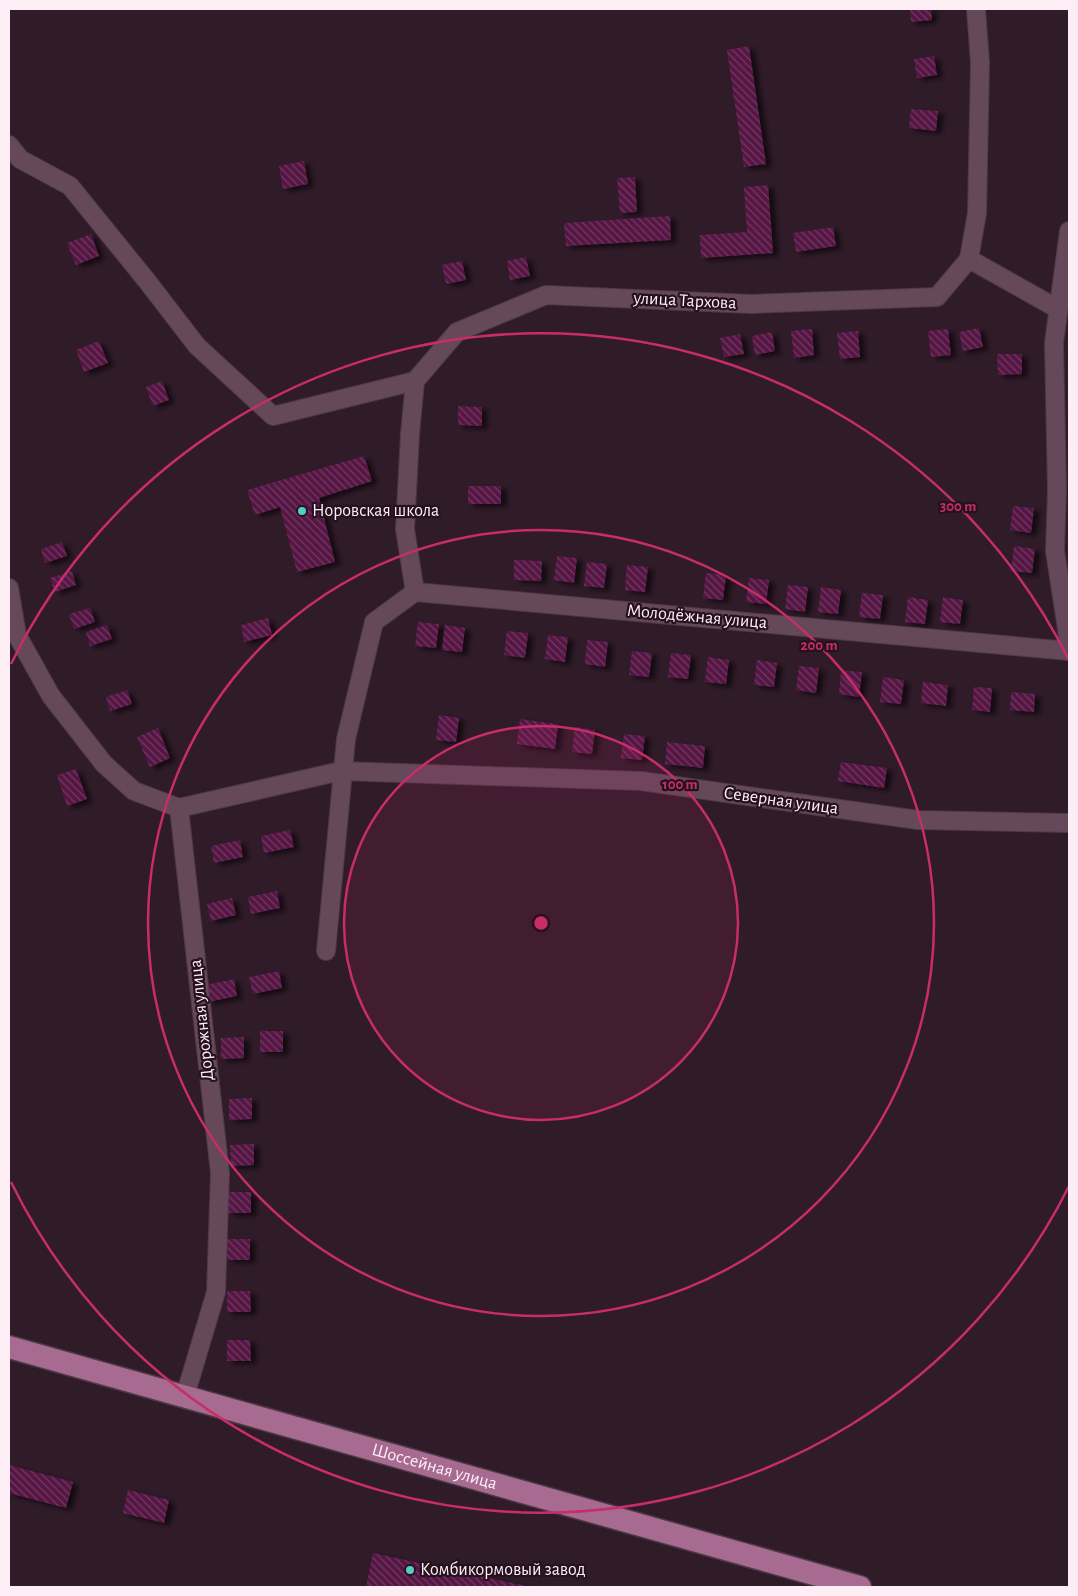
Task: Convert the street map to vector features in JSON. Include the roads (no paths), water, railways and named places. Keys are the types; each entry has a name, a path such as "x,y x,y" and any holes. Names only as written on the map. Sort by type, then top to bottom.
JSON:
{"main road":[{"name":"Шоссейная улица","path":"9,1346 860,1587"}],"street":[{"path":"976,9 980,63 977,213 969,259 1058,310"},
{"path":"9,145 20,159 70,186 197,346 273,416 415,381 405,530 415,592 374,622 346,739 326,951"},
{"path":"1069,231 1054,343 1057,490 1056,551 1069,642"},
{"name":"улица Тархова","path":"415,381 457,332 546,295 751,304 937,297 969,259"},
{"path":"9,588 13,636 51,696 104,764 134,791 179,808 343,771"},
{"name":"Молодёжная улица","path":"415,592 1069,651"},
{"name":"Северная улица","path":"343,771 641,781 918,820 1069,823"},
{"name":"Дорожная улица","path":"179,808 220,1173 216,1292 185,1396"}],"place":[{"name":"Норовская школа","path":"302,511"},
{"name":"Комбикормовый завод","path":"410,1570"}]}
